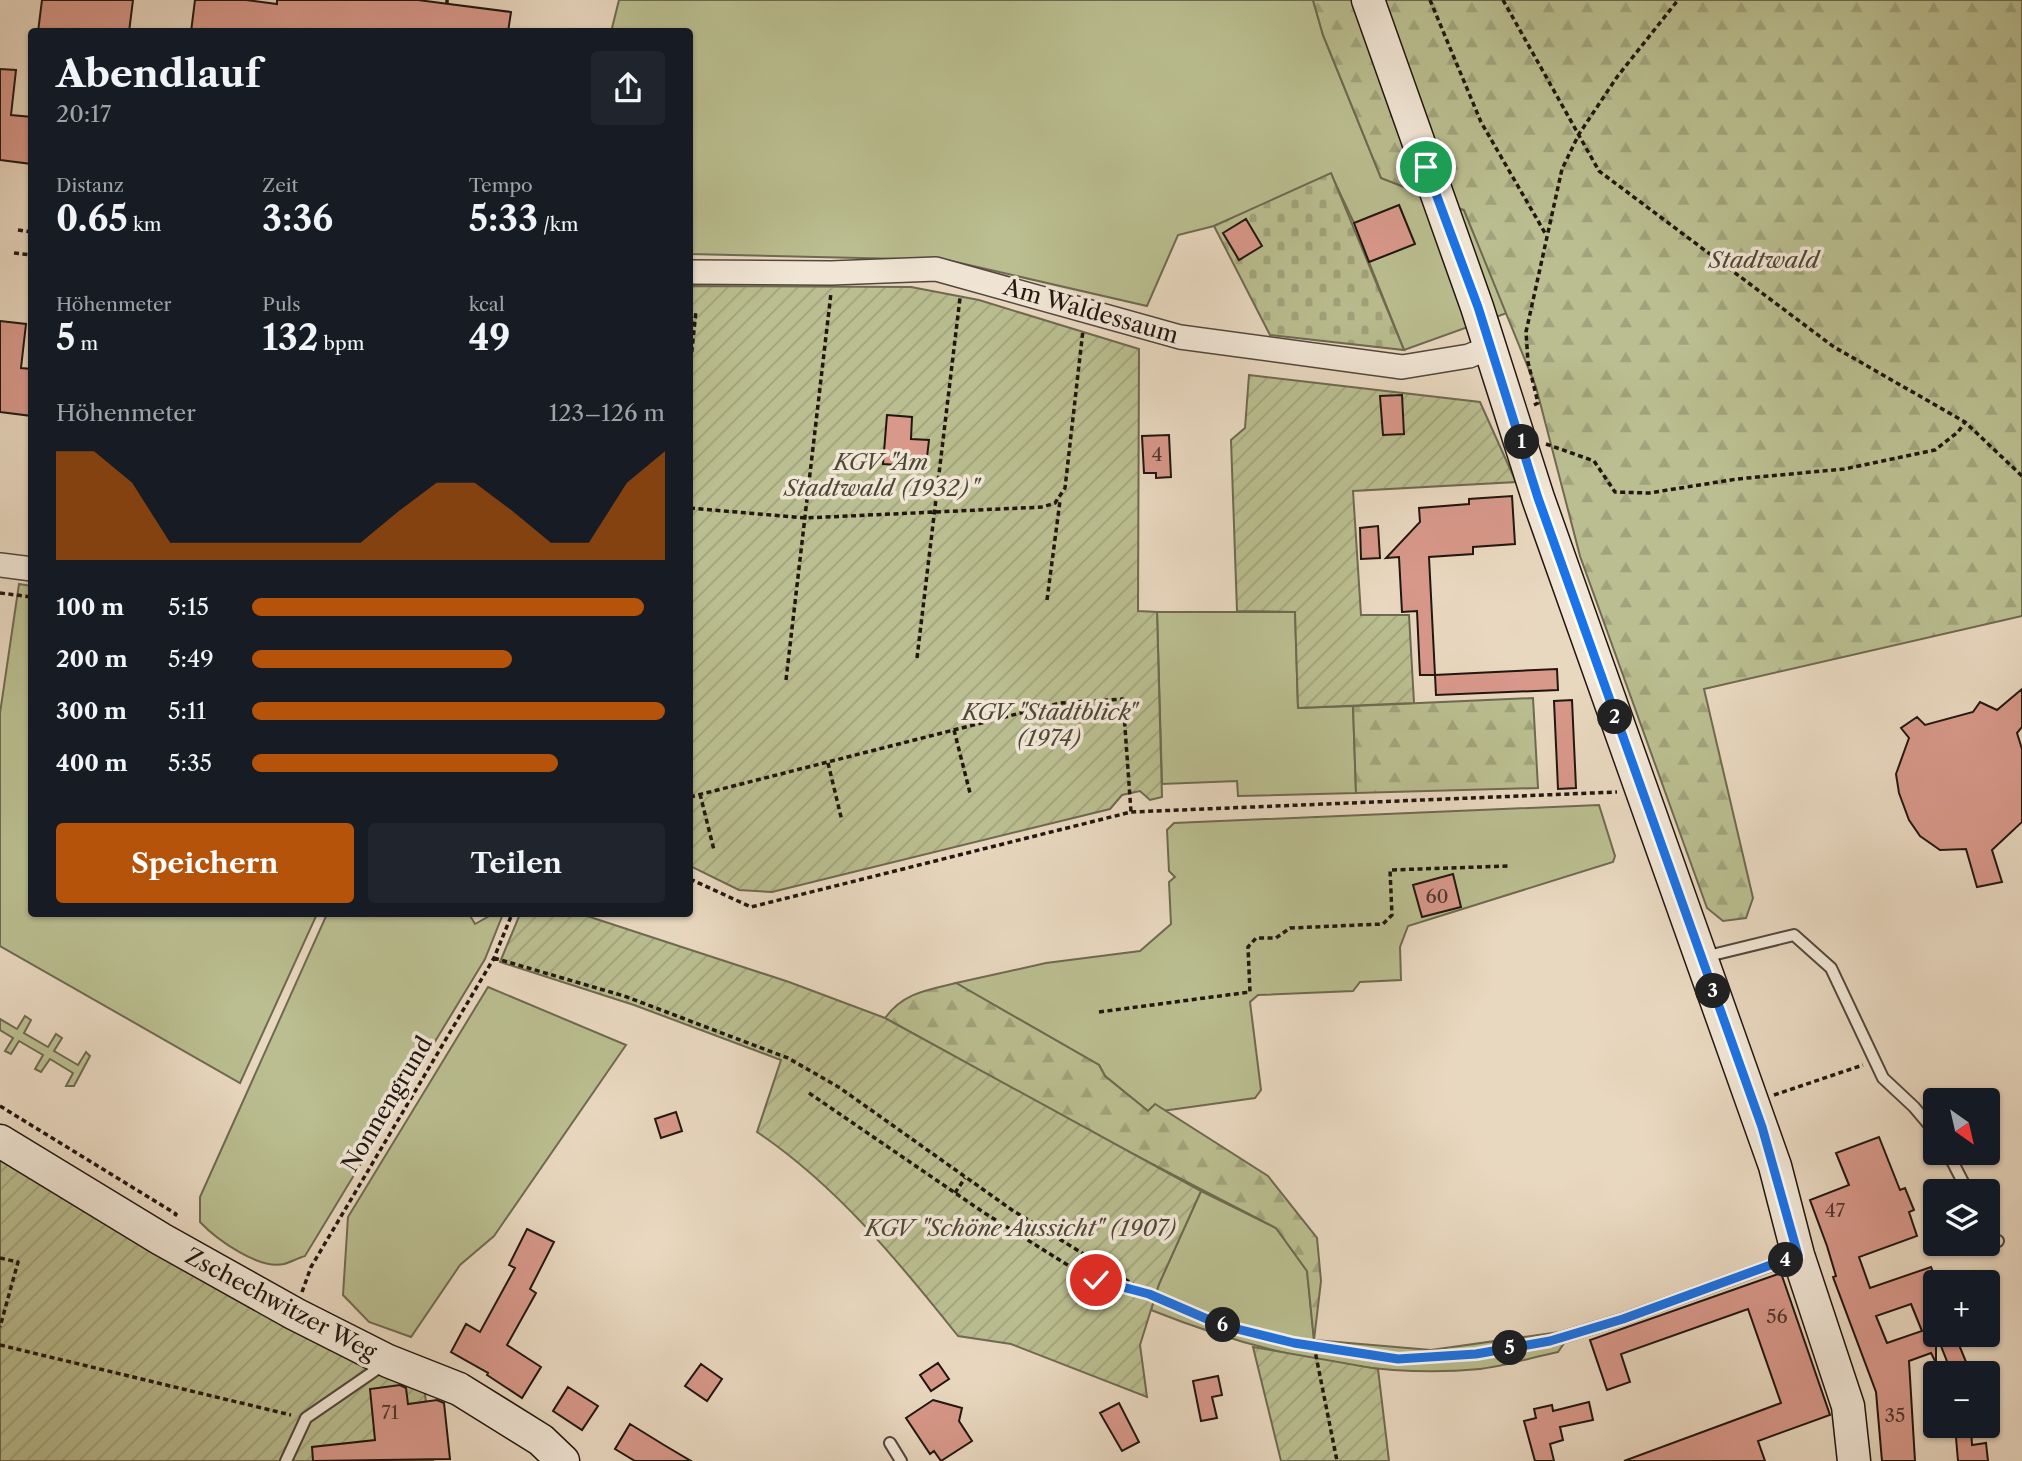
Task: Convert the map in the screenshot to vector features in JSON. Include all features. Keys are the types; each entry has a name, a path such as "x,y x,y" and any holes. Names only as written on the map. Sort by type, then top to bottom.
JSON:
{"street":[{"path":"1368,0 1775,1166 1798,1255 1848,1406 1854,1461"},
{"name":"Am Waldessaum","path":"693,272 831,273 936,269 1180,337 1402,367 1469,356 1491,347"},
{"path":"0,565 28,568"},
{"name":"Zschechwitzer Weg","path":"0,1141 161,1239 295,1314 388,1361 459,1389 541,1440 563,1461"}],"lane":[{"path":"1702,958 1794,935 1830,968 1883,1078 1923,1118"},
{"path":"1550,1341 1623,1319 1798,1255"},
{"path":"286,1461 306,1418 388,1361"},
{"path":"890,1443 901,1461"}],"path":[{"path":"1430,0 1481,122 1546,234"},
{"path":"1503,0 1599,171 1834,347 1965,422 2022,476"},
{"path":"1514,418 1538,403 1528,362 1526,332 1562,169 1579,134 1617,77 1678,0"},
{"path":"18,230 28,231"},
{"path":"14,253 28,255"},
{"path":"786,680 831,273"},
{"path":"917,658 960,296 970,277"},
{"path":"693,340 696,311"},
{"path":"1047,600 1060,499 1065,488 1087,311"},
{"path":"1524,449 1544,443 1594,461 1615,492 1649,493 1737,478 1844,469 1935,450 1965,422"},
{"path":"693,508 805,518 908,511 1043,507 1060,499"},
{"path":"0,593 28,596"},
{"path":"693,796 1060,703 1123,699 1132,812"},
{"path":"954,730 970,793"},
{"path":"828,763 842,821"},
{"path":"693,880 751,907 1132,812 1642,791"},
{"path":"700,794 713,850"},
{"path":"1099,1012 1250,992 1248,947 1256,938 1276,938 1290,928 1383,924 1392,915 1390,870 1508,866"},
{"name":"Nonnengrund","path":"295,1314 311,1267 495,958 511,917"},
{"path":"495,958 624,996 788,1058 840,1088 1012,1210 1149,1294 1221,1325 1314,1346 1398,1359 1476,1354 1550,1341"},
{"path":"1753,1102 1875,1061"},
{"path":"809,1093 1066,1265 1096,1280 1149,1294"},
{"path":"0,1106 176,1214 161,1239"},
{"path":"955,1193 965,1178"},
{"path":"0,1258 18,1262 0,1327"},
{"path":"0,1345 306,1418"},
{"path":"1314,1346 1337,1461"}],"green space":[{"path":"619,0 1313,0 1323,35 1381,178 1464,210 1507,313 1404,350 1369,262 1414,244 1399,205 1354,223 1331,174 1214,226 1178,235 1147,306 947,260 693,254 693,28 612,28"},
{"name":"Stadtwald","path":"1313,0 2022,0 2022,616 1704,689 1753,898 1746,918 1723,921 1707,908 1580,556 1536,387 1464,210 1381,178 1323,35"},
{"path":"1331,173 1404,350 1270,335 1214,226"},
{"name":"KGV \"Am Stadtwald (1932)\"","path":"693,286 911,287 979,300 1139,349 1138,611 1157,612 1162,797 1150,800 1140,791 1122,795 1110,809 772,892 739,890 693,867"},
{"path":"1249,375 1480,402 1516,482 1353,491 1361,615 1409,615 1414,703 1298,708 1295,612 1237,611 1231,440 1245,428"},
{"path":"19,584 28,585 28,917 316,917 240,1083 0,946 0,713"},
{"path":"1157,612 1295,612 1298,708 1353,706 1356,793 1238,796 1237,781 1162,784"},
{"path":"1533,698 1538,788 1356,793 1353,706"},
{"path":"1599,805 1615,856 1613,862 1408,926 1400,947 1401,980 1360,982 1353,991 1258,995 1250,1002 1261,1090 1255,1098 1162,1111 1155,1105 1148,1111 1105,1076 1099,1065 956,983 1046,963 1140,951 1171,924 1169,882 1175,877 1169,871 1167,830 1174,823"},
{"path":"326,917 471,917 475,924 488,917 502,917 485,959 305,1256 274,1265 239,1252 200,1222 200,1197"},
{"name":"KGV \"Schöne Aussicht\" (1907)","path":"519,917 590,917 789,982 885,1018 1201,1191 1159,1284 1140,1345 1147,1397 1011,1344 958,1336 913,1280 840,1200 786,1153 757,1132 781,1060 634,1005 500,962"},
{"path":"956,983 1099,1065 1105,1076 1148,1111 1155,1104 1268,1176 1317,1238 1321,1281 1314,1340 1307,1271 1276,1228 1096,1135 885,1018 908,998"},
{"path":"488,987 626,1045 494,1236 460,1265 411,1337 369,1322 343,1295 348,1217"},
{"path":"25,1016 31,1020 24,1033 48,1047 56,1034 62,1038 54,1051 78,1065 86,1052 90,1056 74,1086 66,1086 73,1073 50,1059 41,1072 35,1069 43,1055 19,1041 11,1054 5,1051 13,1038 0,1030 0,1019 17,1029"},
{"path":"0,1157 424,1386 433,1461 0,1461"},
{"path":"1201,1191 1276,1228 1307,1271 1314,1340 1431,1350 1573,1330 1558,1352 1490,1368 1438,1371 1354,1366 1312,1359 1271,1350 1190,1325 1151,1310 1159,1284"},
{"path":"1253,1347 1378,1369 1389,1461 1281,1461"}],"building":[{"path":"42,0 133,0 130,28 38,28"},
{"path":"195,0 246,0 277,4 277,0 418,0 511,12 509,28 192,28"},
{"path":"0,69 16,70 11,115 28,117 28,164 0,160"},
{"path":"1399,205 1415,244 1369,262 1354,223"},
{"path":"1246,219 1262,246 1239,260 1223,233"},
{"path":"0,321 26,324 21,368 28,369 28,416 0,412"},
{"path":"1402,395 1404,434 1383,435 1380,396"},
{"path":"887,415 912,417 911,439 929,440 927,457 899,455 899,465 883,464"},
{"path":"1169,435 1171,477 1156,478 1156,473 1144,473 1142,436"},
{"path":"1512,496 1515,544 1473,547 1473,554 1429,557 1435,675 1420,675 1417,611 1402,612 1399,557 1386,558 1420,522 1419,508 1469,504 1469,499"},
{"path":"1378,526 1380,558 1361,559 1360,528"},
{"path":"1557,669 1558,690 1436,695 1435,675"},
{"path":"2022,689 2022,727 2017,733 2022,749 2022,822 1992,850 2002,882 1977,887 1966,849 1940,850 1920,836 1909,820 1899,793 1896,774 1909,738 1901,728 1917,717 1925,725 1973,712 1980,702 1997,710"},
{"path":"1572,700 1576,788 1558,789 1554,701"},
{"path":"1453,874 1461,907 1422,917 1413,885"},
{"path":"676,1112 682,1131 661,1138 655,1119"},
{"path":"1879,1137 1900,1190 1905,1188 1914,1210 1909,1212 1917,1236 1859,1257 1870,1288 1931,1267 1932,1270 1923,1270 1923,1347 1936,1347 1936,1361 1931,1353 1909,1361 1915,1461 1882,1461 1876,1392 1833,1277 1836,1276 1810,1200 1849,1185 1836,1153","holes":["1911,1304 1922,1331 1887,1343 1876,1316"]},
{"path":"527,1229 554,1242 530,1289 536,1293 507,1345 541,1367 522,1398 487,1375 488,1373 451,1352 466,1324 480,1332 515,1268 509,1265"},
{"path":"1781,1273 1830,1415 1758,1441 1765,1461 1624,1461 1781,1403 1748,1309 1621,1354 1630,1382 1607,1390 1590,1340"},
{"path":"1941,1347 1960,1347 1966,1361 1947,1361"},
{"path":"938,1363 949,1379 931,1391 920,1375"},
{"path":"701,1364 722,1379 707,1401 685,1386"},
{"path":"1218,1376 1222,1395 1212,1397 1217,1418 1201,1421 1193,1381"},
{"path":"400,1385 406,1388 408,1404 437,1400 444,1403 450,1459 313,1461 312,1447 375,1440 370,1389"},
{"path":"568,1387 598,1406 582,1430 553,1411"},
{"path":"933,1400 962,1408 959,1421 972,1441 941,1461 934,1451 930,1454 906,1418"},
{"path":"1589,1402 1593,1420 1560,1427 1563,1440 1550,1444 1554,1461 1535,1461 1524,1421 1536,1418 1534,1409 1552,1405 1553,1411"},
{"path":"1119,1403 1139,1442 1122,1451 1100,1413"},
{"path":"630,1424 691,1461 635,1461 615,1449"},
{"path":"1956,1438 1972,1438 1972,1445 1986,1443 1988,1461 1958,1461"}],"route":[{"path":"1096,1280 1149,1294 1221,1325 1294,1343 1398,1359 1476,1354 1550,1341 1623,1319 1798,1255 1762,1127 1538,498 1518,426 1478,307 1426,167"}],"park label":[{"name":"KGV \"Stadtblick\" (1974)","path":"1049,725"}]}
